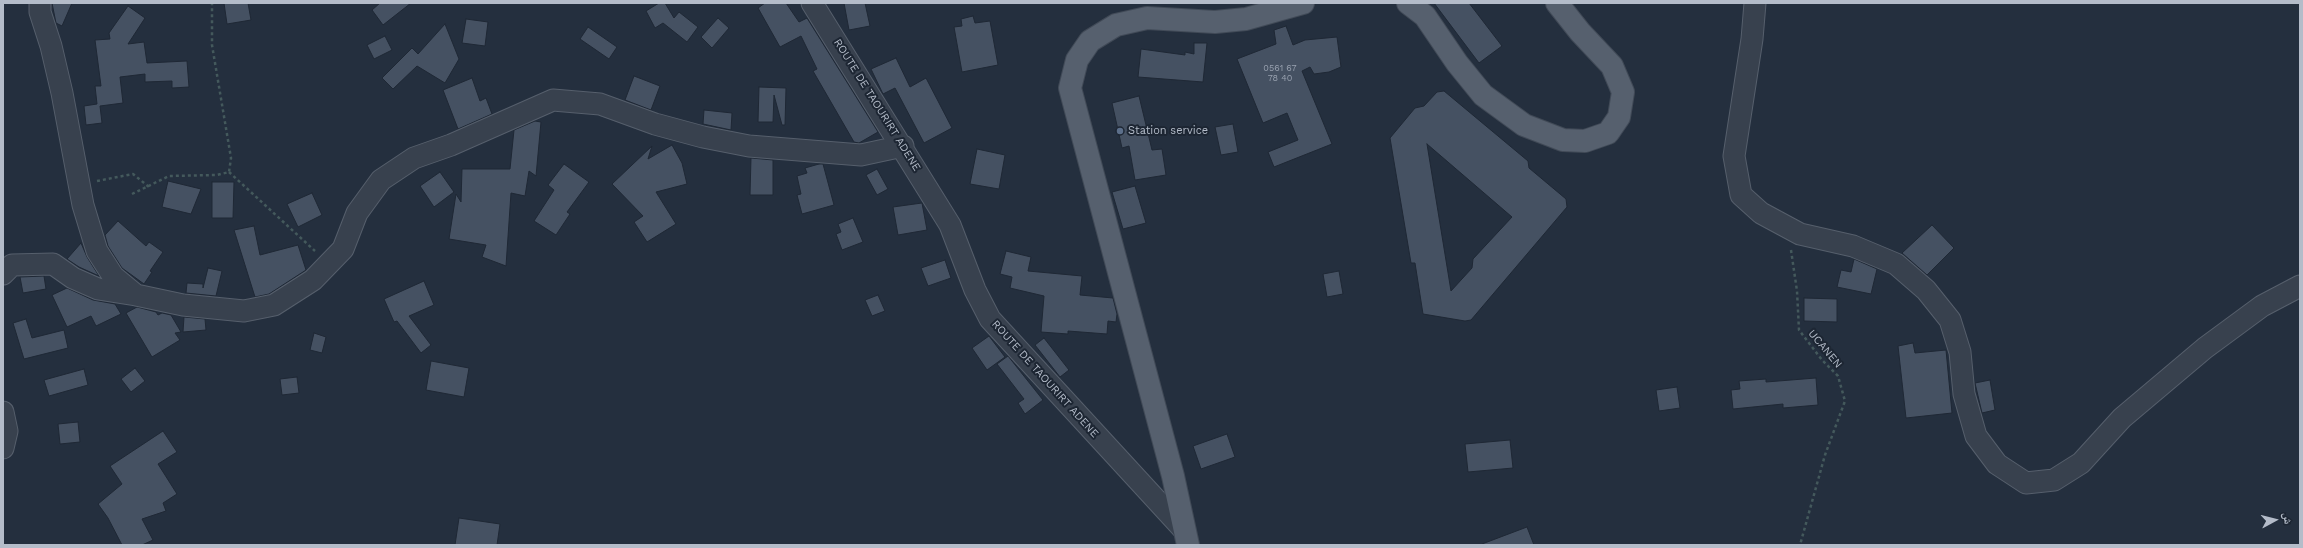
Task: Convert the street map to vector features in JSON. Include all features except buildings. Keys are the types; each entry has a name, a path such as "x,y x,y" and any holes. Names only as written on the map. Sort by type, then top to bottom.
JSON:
{"main road":[{"path":"1186,537 1173,476 1070,88 1077,60 1090,41 1116,25 1147,18 1215,22 1246,19 1303,3"},
{"path":"1408,3 1425,16 1457,63 1483,95 1524,125 1563,140 1585,141 1608,133 1619,117 1623,92 1612,66 1580,32 1557,3"}],"street":[{"path":"40,3 40,12 51,46 80,185 97,251 113,276 136,295"},
{"name":"ROUTE DE TAOURIRT ADENE","path":"812,3 903,146 950,225 975,290 990,319 1186,537"},
{"path":"1755,3 1752,39 1734,156 1741,195 1761,213 1800,234 1853,246 1896,264 1926,290 1950,320 1960,352 1964,394 1976,436 1997,464 2026,483 2054,480 2081,463 2122,418 2205,348 2262,306 2300,286"},
{"path":"3,274 12,265 53,264 73,278 98,289 183,305 244,311 274,305 313,280 343,249 357,213 381,180 414,158 451,146 553,100 600,104 676,130 749,146 861,155 903,146"},
{"path":"3,412 7,431 3,448"}],"path":[{"path":"212,3 212,45 231,158 229,172"},
{"path":"132,194 169,176 217,175 229,172"},
{"path":"229,172 329,264"},
{"path":"80,185 133,174 149,187"},
{"name":"UCANEN","path":"1789,228 1797,292 1799,330 1822,360 1838,376 1845,401 1825,455 1800,545"}],"place":[{"name":"Station service","path":"1120,131"}]}
